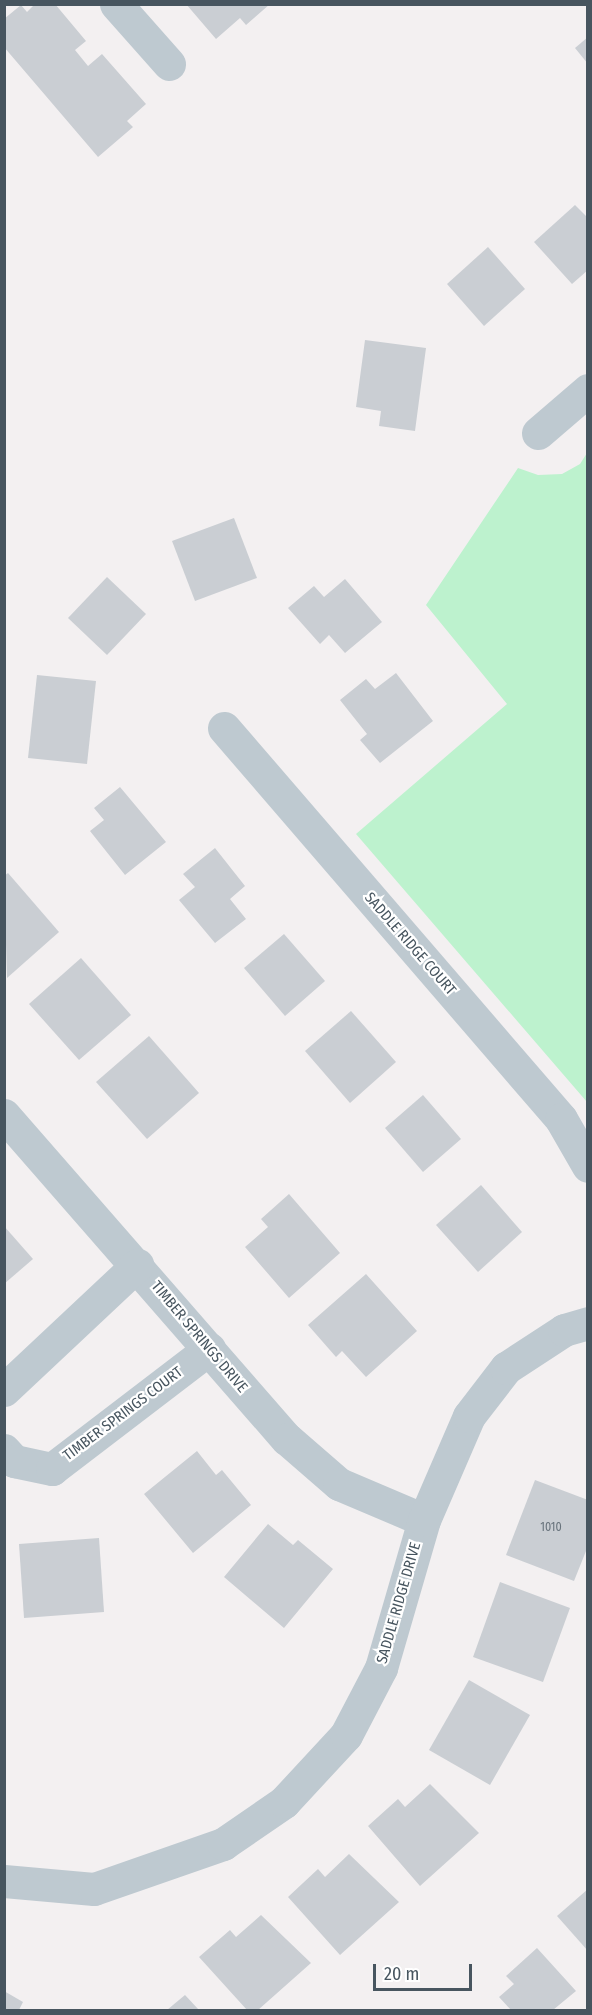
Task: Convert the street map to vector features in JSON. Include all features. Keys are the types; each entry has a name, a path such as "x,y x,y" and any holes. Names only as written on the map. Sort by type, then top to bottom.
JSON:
{"street":[{"path":"116,4 169,64"},
{"path":"538,434 588,390"},
{"name":"SADDLE RIDGE COURT","path":"224,728 561,1119 588,1166"},
{"name":"TIMBER SPRINGS DRIVE","path":"4,1115 287,1439 339,1484 424,1520"},
{"path":"4,1390 137,1265"},
{"name":"SADDLE RIDGE DRIVE","path":"4,1881 94,1889 223,1844 284,1802 346,1735 381,1668 424,1520 469,1416 506,1368 564,1330 588,1323"},
{"name":"TIMBER SPRINGS COURT","path":"4,1450 14,1461 52,1469 209,1349"}],"green space":[{"path":"587,453 587,1102 356,834 507,704 426,605 518,468 538,475 562,474 580,464"}],"building":[{"path":"35,4 55,4 86,41 75,50 88,66 102,54 146,104 127,121 133,127 98,157 4,47 4,19 21,5 27,12"},
{"path":"186,4 270,4 246,25 240,18 216,39"},
{"path":"588,37 588,64 575,48"},
{"path":"575,205 588,218 588,270 572,284 534,242"},
{"path":"488,247 525,289 484,326 447,284"},
{"path":"365,340 426,348 415,431 379,426 381,411 356,407"},
{"path":"234,518 257,578 195,601 172,541"},
{"path":"107,577 146,614 107,655 68,618"},
{"path":"345,579 382,622 345,653 329,635 320,644 288,608 314,586 324,597"},
{"path":"396,673 433,721 380,763 360,740 367,734 340,700 366,679 375,689"},
{"path":"37,675 96,681 87,764 28,758"},
{"path":"120,787 166,842 125,875 90,831 104,820 94,808"},
{"path":"215,848 245,886 230,899 246,919 215,943 179,900 195,887 183,874"},
{"path":"8,873 59,932 7,978 4,876"},
{"path":"284,934 325,981 285,1016 244,968"},
{"path":"81,958 131,1015 79,1060 29,1004"},
{"path":"351,1011 396,1062 350,1103 305,1051"},
{"path":"149,1036 199,1093 147,1139 96,1082"},
{"path":"423,1095 461,1139 423,1172 385,1128"},
{"path":"481,1185 522,1232 478,1272 436,1225"},
{"path":"289,1194 340,1253 289,1298 245,1247 268,1227 261,1219"},
{"path":"4,1226 33,1259 4,1284"},
{"path":"366,1274 417,1331 366,1377 342,1351 336,1357 308,1325"},
{"path":"197,1451 216,1475 222,1470 251,1505 193,1553 144,1494"},
{"path":"535,1480 588,1500 588,1546 574,1581 506,1555"},
{"path":"268,1524 293,1545 298,1540 333,1569 284,1628 224,1577"},
{"path":"99,1538 104,1612 24,1618 19,1544"},
{"path":"500,1582 570,1608 543,1682 473,1657"},
{"path":"469,1680 530,1715 490,1785 429,1750"},
{"path":"430,1784 479,1833 420,1886 368,1826 398,1799 405,1807"},
{"path":"349,1854 399,1902 340,1955 288,1897 318,1869 325,1877"},
{"path":"588,1889 588,1951 557,1916"},
{"path":"261,1915 311,1963 258,2010 247,2010 199,1957 230,1930 236,1937"},
{"path":"537,1948 576,1991 553,2010 511,2010 499,1997 514,1984 506,1976"},
{"path":"4,1991 23,2002 19,2010 4,2010"},
{"path":"185,1995 199,2010 167,2010"}]}
